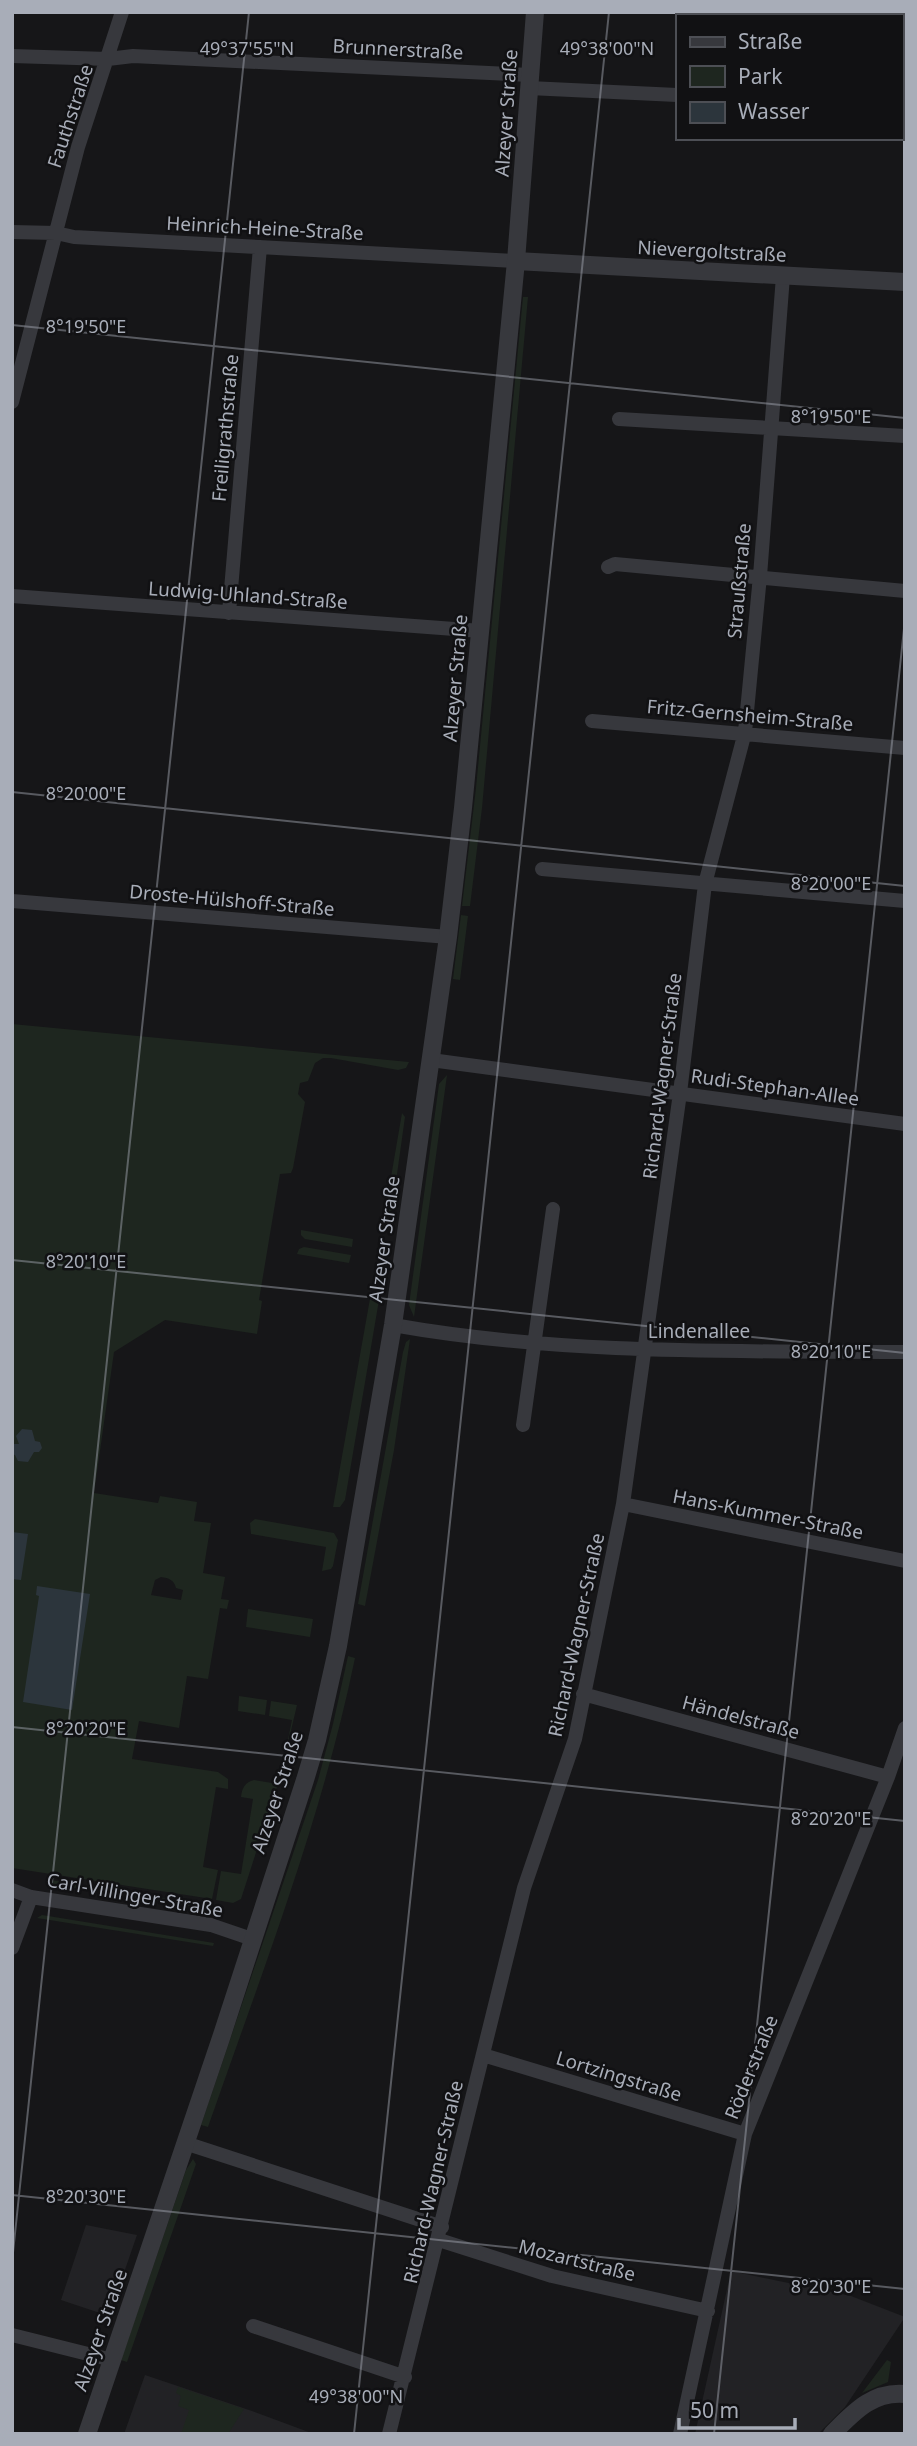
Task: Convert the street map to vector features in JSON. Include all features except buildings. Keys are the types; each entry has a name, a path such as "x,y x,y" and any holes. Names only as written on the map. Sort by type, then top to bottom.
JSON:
{"street":[{"name":"Fauthstraße","path":"12,402 78,147 122,12"},
{"name":"Alzeyer Straße","path":"87,2434 221,2038 317,1740 338,1646 393,1325 448,937 481,631 516,261 535,12"},
{"name":"Brunnerstraße","path":"12,56 108,59 133,56 530,82 676,95"},
{"name":"Heinrich-Heine-Straße","path":"12,232 516,261"},
{"name":"Freiligrathstraße","path":"229,613 260,247"},
{"name":"Nievergoltstraße","path":"516,261 905,282"},
{"name":"Straußstraße","path":"705,884 745,732 783,276"},
{"path":"619,419 905,436"},
{"path":"608,567 615,564 905,591"},
{"name":"Ludwig-Uhland-Straße","path":"12,596 481,631"},
{"name":"Fritz-Gernsheim-Straße","path":"592,721 745,732 905,748"},
{"path":"542,869 905,901"},
{"name":"Richard-Wagner-Straße","path":"390,2434 524,1888 575,1739 623,1504 680,1093 705,884"},
{"name":"Droste-Hülshoff-Straße","path":"12,901 448,937"},
{"name":"Rudi-Stephan-Allee","path":"431,1060 905,1124"},
{"path":"523,1426 553,1209"},
{"name":"Lindenallee","path":"393,1325 535,1342 645,1351 905,1352"},
{"name":"Hans-Kummer-Straße","path":"623,1504 905,1561"},
{"name":"Händelstraße","path":"583,1694 888,1777"},
{"name":"Röderstraße","path":"680,2434 745,2134 888,1777 905,1728"},
{"name":"Carl-Villinger-Straße","path":"12,1890 31,1897 211,1925 251,1939"},
{"path":"12,1948 31,1897"},
{"name":"Lortzingstraße","path":"483,2055 745,2134"},
{"name":"Mozartstraße","path":"185,2143 440,2233 552,2276 708,2311"},
{"path":"253,2326 405,2376"},
{"path":"12,2335 113,2360"},
{"path":"832,2434 867,2401 889,2394 905,2394"}],"shaded area":[{"path":"86,2225 137,2235 109,2316 61,2300"},
{"path":"731,2271 851,2296 905,2317 845,2407 818,2434 695,2434"},
{"path":"145,2375 252,2411 314,2434 124,2434"}],"green space":[{"path":"523,297 528,297 482,808 470,906 462,906 476,788"},
{"path":"461,915 468,916 460,980 453,979"},
{"path":"12,1024 409,1062 406,1068 398,1070 323,1058 315,1063 308,1081 300,1083 298,1094 305,1102 293,1168 291,1173 280,1174 259,1300 262,1301 257,1334 165,1320 114,1352 94,1493 158,1503 160,1496 197,1502 194,1521 211,1523 203,1573 225,1577 221,1599 229,1600 227,1609 220,1608 208,1679 187,1676 179,1728 139,1721 132,1759 218,1772 228,1779 228,1789 216,1787 203,1867 218,1870 212,1899 12,1868","holes":["161,1577 169,1579 176,1588 183,1590 181,1600 151,1595 155,1580"]},
{"path":"447,1075 414,1317 409,1305 439,1084"},
{"path":"402,1113 405,1117 392,1210 389,1216 384,1218"},
{"path":"301,1230 353,1239 352,1247 305,1239"},
{"path":"304,1247 351,1255 349,1263 297,1254 299,1249"},
{"path":"371,1293 379,1300 345,1500 340,1507 333,1507"},
{"path":"410,1339 394,1450 365,1606 358,1604 403,1352"},
{"path":"255,1519 334,1533 338,1540 333,1566 322,1571 326,1547 251,1534 250,1523"},
{"path":"248,1609 313,1619 310,1637 246,1627"},
{"path":"348,1656 355,1658 326,1777 308,1836 208,2127 201,2125 318,1780"},
{"path":"239,1696 267,1700 265,1715 238,1711"},
{"path":"271,1701 297,1705 282,1769 292,1720 269,1716"},
{"path":"254,1780 278,1784 241,1899 233,1903 216,1900 221,1871 241,1874 253,1799 241,1797 244,1786"},
{"path":"51,1880 194,1903 193,1907 50,1884"},
{"path":"42,1915 214,1943 213,1946 37,1918"},
{"path":"193,2159 196,2164 127,2362 121,2360 186,2170"},
{"path":"887,2360 891,2362 888,2382 862,2393"},
{"path":"178,2387 244,2409 228,2434 181,2434 189,2410 178,2406 181,2396 176,2393"}],"water":[{"path":"22,1429 32,1430 35,1441 40,1442 42,1448 39,1452 34,1452 28,1462 18,1461 12,1454 12,1444 19,1444 16,1436"},
{"path":"12,1532 28,1534 21,1580 12,1579"},
{"path":"37,1586 90,1594 72,1710 23,1702 39,1596 36,1595"}]}
